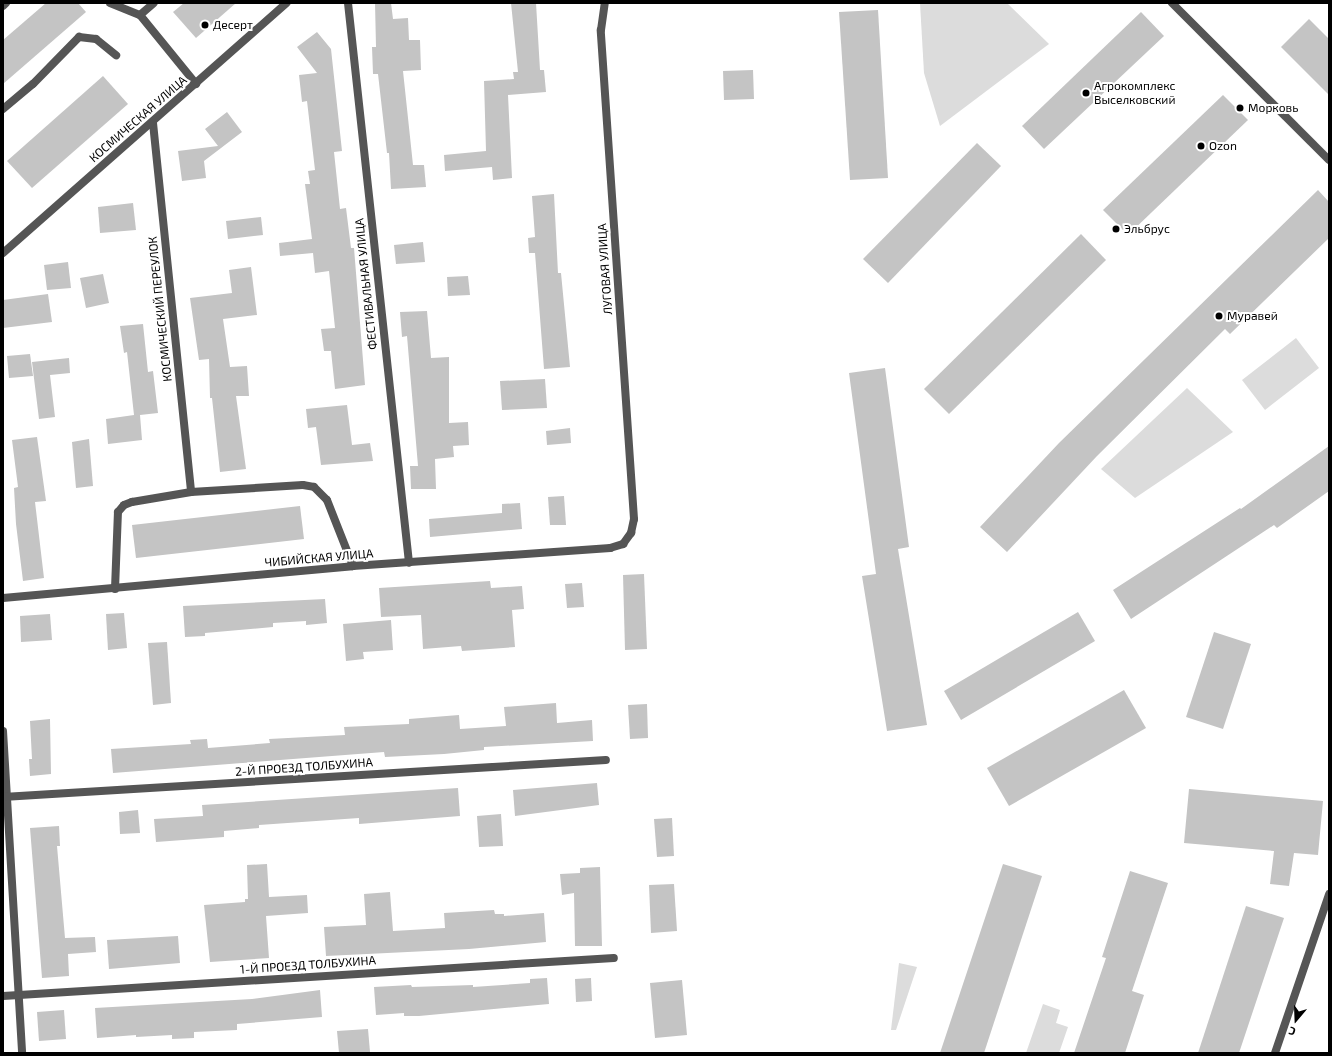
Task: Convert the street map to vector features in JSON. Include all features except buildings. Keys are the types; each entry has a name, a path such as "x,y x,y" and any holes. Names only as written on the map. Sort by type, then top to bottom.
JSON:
{"street":[{"path":"3,6 6,3"},
{"path":"110,3 140,14 196,84"},
{"path":"140,14 154,3"},
{"name":"КОСМИЧЕСКАЯ УЛИЦА","path":"3,253 153,123 287,3"},
{"name":"ФЕСТИВАЛЬНАЯ УЛИЦА","path":"348,3 409,563"},
{"name":"ЛУГОВАЯ УЛИЦА","path":"605,3 601,30 634,519 631,533"},
{"path":"1172,3 1329,160"},
{"path":"3,109 33,84 80,37 96,39 116,55"},
{"name":"КОСМИЧЕСКИЙ ПЕРЕУЛОК","path":"153,123 191,492"},
{"path":"115,589 118,512 124,505 132,502 191,492 303,485 314,487 327,500 353,566"},
{"name":"ЧИБИЙСКАЯ УЛИЦА","path":"3,598 115,589 353,566 610,548 623,544 631,533"},
{"path":"3,731 5,797 22,1053"},
{"name":"2-Й ПРОЕЗД ТОЛБУХИНА","path":"5,797 606,760"},
{"path":"1275,1053 1329,894"},
{"name":"1-Й ПРОЕЗД ТОЛБУХИНА","path":"3,996 614,958"}],"shaded area":[{"path":"920,3 1007,3 1049,44 940,126 924,73"},
{"path":"1296,338 1319,368 1265,410 1242,380"},
{"path":"1187,388 1233,432 1135,498 1101,469"},
{"path":"899,963 917,967 896,1030 891,1030"},
{"path":"1043,1004 1060,1010 1056,1023 1068,1027 1059,1053 1026,1053"}],"place":[{"name":"Десерт","path":"205,25"},
{"name":"Агрокомплекс Выселковский","path":"1086,93"},
{"name":"Морковь","path":"1240,108"},
{"name":"Ozon","path":"1201,146"},
{"name":"Эльбрус","path":"1116,229"},
{"name":"Муравей","path":"1219,316"}]}
